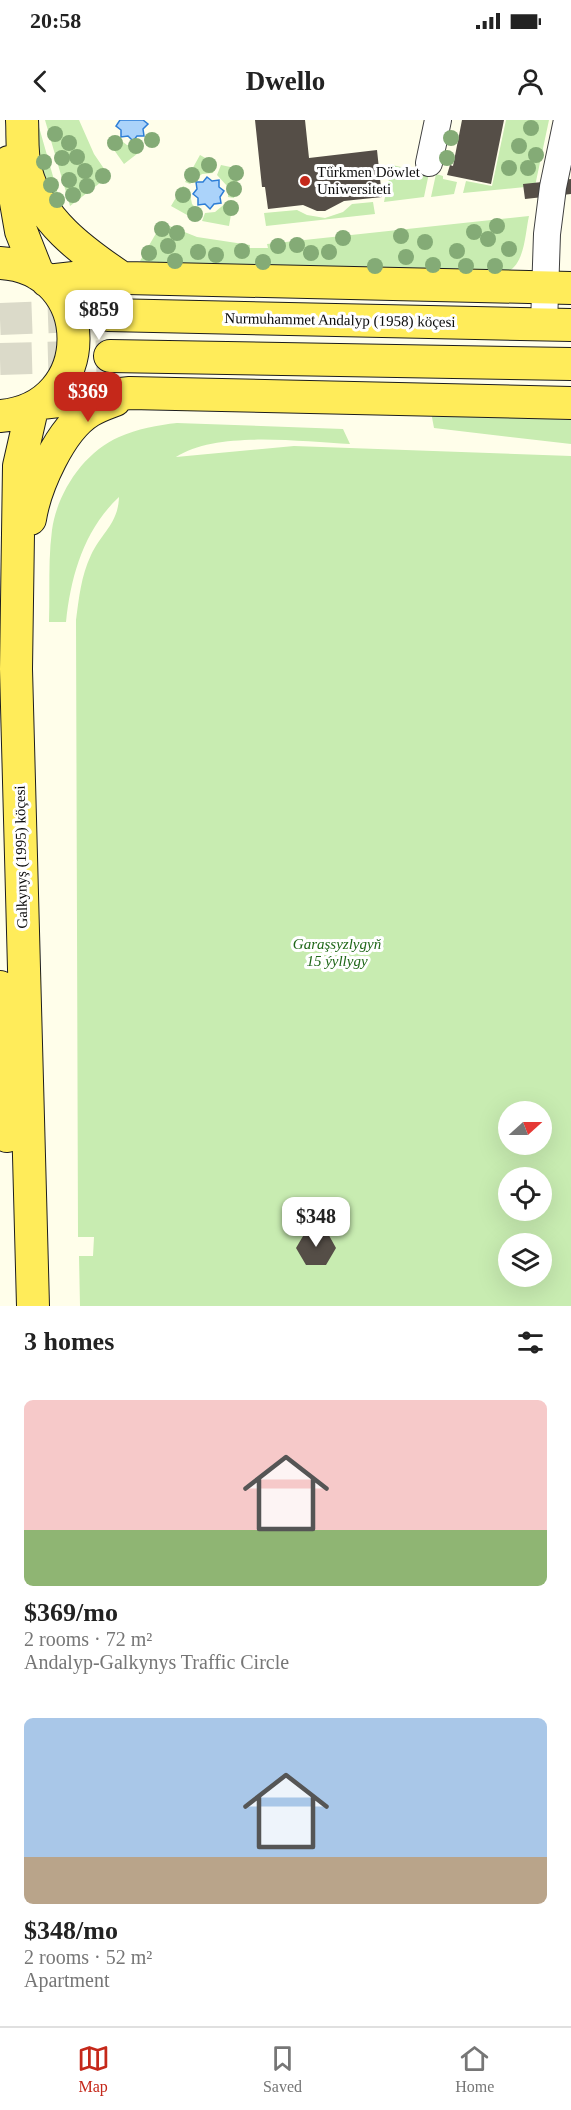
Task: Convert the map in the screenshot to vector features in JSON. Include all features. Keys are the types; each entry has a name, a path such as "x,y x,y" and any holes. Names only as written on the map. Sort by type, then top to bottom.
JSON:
{"main road":[{"path":"6,120 14,197 21,231 42,277 67,306 74,327 74,349 64,380 36,406"},
{"path":"22,120 25,170 46,213 63,234 122,278"},
{"path":"0,263 18,266 42,277 558,287"},
{"name":"Nurmuhammet Andalyp (1958) köçesi","path":"108,315 558,325"},
{"path":"110,356 571,364"},
{"path":"16,669 28,614 29,524 33,498 41,476 66,438 88,412 130,393"},
{"path":"0,416 36,406 130,393 571,403"},
{"name":"Galkynyş (1995) köçesi","path":"33,1306 16,669 19,466 36,406"},
{"path":"0,987 16,1306"}],"street":[{"path":"429,163 438,120"},
{"path":"558,325 558,287 550,204 568,123"}],"green space":[{"path":"37,120 62,208 58,209 36,165"},
{"path":"45,120 79,120 94,154 109,176 70,206"},
{"path":"506,120 549,120 535,186 463,193 466,181 492,186"},
{"path":"115,136 127,145 138,144 142,150 124,164 107,140"},
{"path":"200,155 216,164 213,173 202,174 190,184 185,182"},
{"path":"221,165 240,169 234,198 228,197 228,187 217,175"},
{"path":"392,165 429,173 424,197 384,202"},
{"path":"436,174 443,176 443,179 457,182 454,194 431,197"},
{"path":"183,186 189,189 192,204 199,211 196,220 171,206"},
{"path":"227,202 233,203 229,226 202,221 205,213 215,212"},
{"path":"373,202 375,214 266,226 264,213 297,210 307,215 325,218 343,212 352,204"},
{"path":"529,216 521,256 512,269 506,272 140,261 162,223 197,237 250,245 250,248 268,248 267,244"},
{"path":"431,412 571,420 571,444 434,428"},
{"name":"Garaşsyzlygyň 15 ýyllygy","path":"177,423 343,429 350,444 236,440 214,443 176,457 294,446 571,456 571,1306 80,1306 79,1256 93,1256 94,1237 78,1237 76,620 85,571 95,547 113,521 119,497 97,524 81,554 71,587 66,622 49,622 51,541 60,502 74,475 84,463 106,444 126,434"}],"water":[{"path":"120,120 143,120 148,124 143,129 144,136 137,136 133,141 128,136 121,137 121,130 116,126"},
{"path":"207,177 212,181 219,180 219,187 224,191 220,197 221,203 214,204 210,209 205,204 198,205 198,198 193,194 197,189 196,182 203,182"}],"building":[{"path":"255,120 305,120 309,158 377,150 382,197 344,201 325,211 317,211 303,205 268,209 265,187 262,187"},
{"path":"462,120 504,120 491,184 447,175 450,165 453,166"},
{"path":"571,179 571,194 525,199 523,184"},
{"path":"326,1230 336,1248 326,1265 306,1265 296,1248 306,1231"}],"tunnel":[{"path":"0,319 108,315"},
{"path":"0,359 110,356"}],"place":[{"name":"Türkmen Döwlet Uniwersiteti","path":"305,181"}]}
